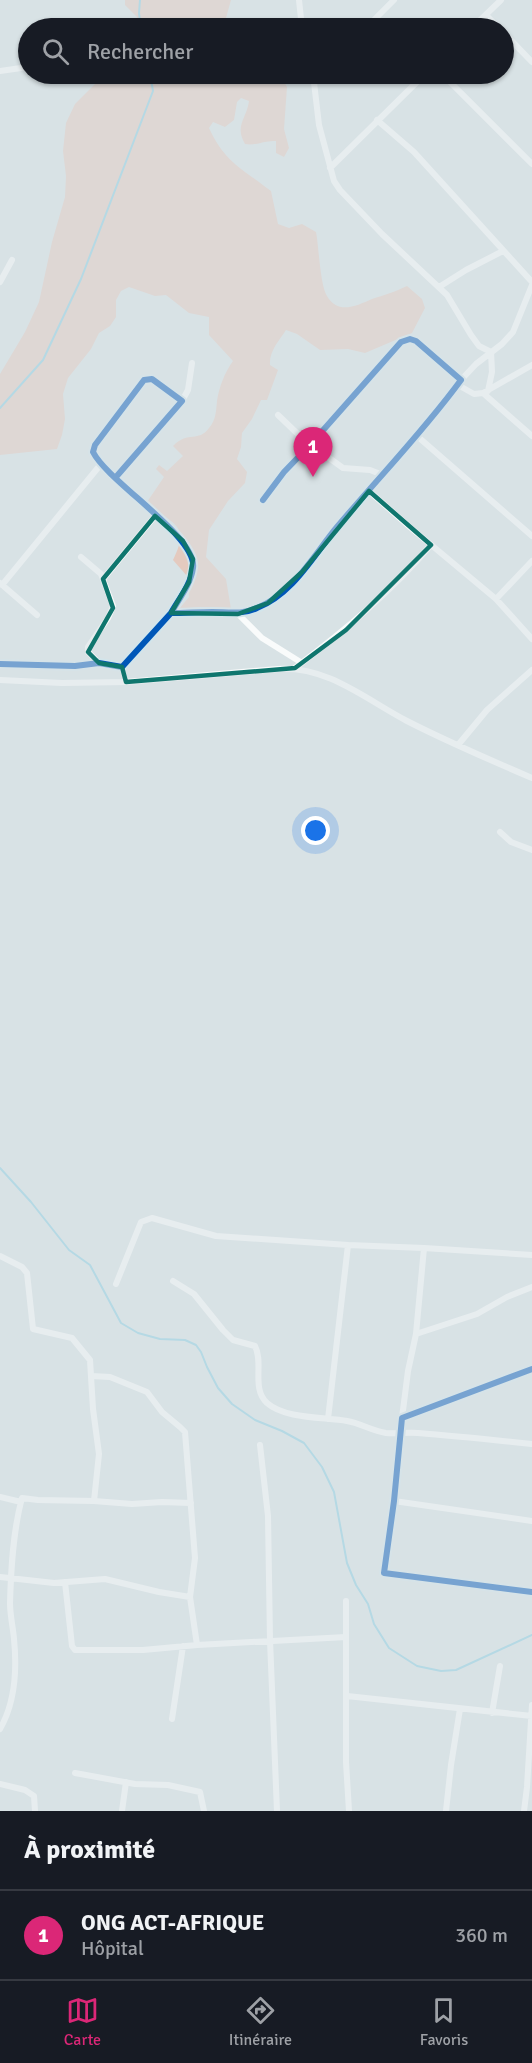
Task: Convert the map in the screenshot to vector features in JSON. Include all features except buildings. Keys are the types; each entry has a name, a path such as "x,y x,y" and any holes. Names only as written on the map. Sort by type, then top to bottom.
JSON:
{"street":[{"path":"298,0 301,18"},
{"path":"376,18 394,0"},
{"path":"483,18 501,0"},
{"path":"486,15 489,18"},
{"path":"514,43 532,62"},
{"path":"0,70 18,68"},
{"path":"315,84 319,125 334,181 382,234 424,276 447,295 475,341 491,352"},
{"path":"330,168 415,84"},
{"path":"452,84 532,164"},
{"path":"171,613 238,614 268,603 287,588 476,364 502,344 513,332 532,287 503,251 414,152 377,120"},
{"path":"439,287 503,251"},
{"path":"0,282 12,260"},
{"path":"263,500 284,472 401,342 416,340 474,394 485,392 532,365"},
{"path":"485,392 492,372 491,352"},
{"path":"116,477 182,400 188,390 192,363"},
{"path":"122,667 171,613 189,582 194,567 193,559 183,541 101,464 93,452 95,445 144,380 152,379 182,400"},
{"path":"485,392 532,436"},
{"path":"278,415 310,445 343,468 370,470 383,475"},
{"path":"417,436 532,537"},
{"path":"37,615 1,584 101,464"},
{"path":"369,491 496,599 532,639"},
{"path":"103,579 155,516"},
{"path":"295,668 346,630 385,594 431,544"},
{"path":"81,557 98,570 112,602 112,609 88,650 99,663"},
{"path":"496,599 532,561"},
{"path":"238,614 262,638 302,663"},
{"path":"0,664 75,666 99,663 122,667"},
{"path":"122,667 126,682"},
{"path":"0,681 126,682 295,668 320,674 358,691 406,720 532,778"},
{"path":"458,745 487,710 532,670"},
{"path":"500,832 511,842 532,850"},
{"path":"116,1284 141,1222 152,1218 216,1236 532,1255"},
{"path":"328,1419 348,1245"},
{"path":"424,1248 416,1334 408,1371 384,1573 532,1592"},
{"path":"0,1256 22,1267 27,1273 33,1329 72,1338 90,1360 99,1454 94,1501"},
{"path":"173,1281 194,1294 218,1325 234,1340 255,1346 258,1353 257,1377 261,1395 267,1403 276,1408 295,1414 348,1421 383,1432 532,1444"},
{"path":"416,1334 477,1314 507,1297 532,1287"},
{"path":"402,1418 532,1369"},
{"path":"91,1376 110,1377 147,1392 162,1412 180,1426 186,1438 195,1558 190,1596 197,1645"},
{"path":"260,1445 268,1516 277,1811"},
{"path":"0,1497 21,1502"},
{"path":"0,1729 8,1714 13,1684 14,1640 10,1603 15,1530 22,1498 132,1504 191,1503"},
{"path":"394,1501 532,1521"},
{"path":"0,1577 65,1582 105,1579 159,1592 190,1596"},
{"path":"65,1582 74,1650 143,1650 270,1640 346,1637"},
{"path":"346,1601 346,1762 349,1811"},
{"path":"172,1719 183,1646"},
{"path":"492,1713 500,1666"},
{"path":"347,1696 532,1716"},
{"path":"524,1811 530,1788 532,1705"},
{"path":"446,1811 460,1709"},
{"path":"75,1773 126,1782 168,1785 200,1792 204,1811"},
{"path":"122,1811 126,1782"},
{"path":"0,1784 25,1790 34,1796 35,1811"}],"highlighted area":[{"path":"369,491 431,545 346,630 295,668 126,682 122,667 99,663 88,652 113,608 103,579 155,516 183,541 193,559 189,582 171,613 238,614 268,603 302,572"}],"shaded area":[{"path":"125,0 231,0 226,18 137,18 125,5"},
{"path":"95,84 285,84 284,129 289,148 284,157 276,153 276,141 245,144 241,127 249,101 241,98 237,102 234,120 225,127 213,122 209,128 215,140 228,158 271,191 278,224 289,228 302,224 316,232 323,283 331,302 342,307 354,306 407,286 422,299 425,308 412,333 365,353 348,349 320,350 297,334 286,330 278,342 271,355 270,365 278,370 267,400 261,400 242,433 237,459 247,472 245,483 228,501 209,530 206,557 226,579 231,609 200,607 179,609 189,597 187,576 173,560 178,548 179,531 176,525 147,502 164,477 156,469 159,465 167,471 183,456 173,446 184,439 201,435 214,419 221,385 233,361 209,335 209,317 189,313 166,295 155,296 129,287 121,291 116,300 116,317 110,326 99,333 91,349 68,378 63,394 65,419 57,449 0,455 0,374 25,332 39,302 52,242 65,197 66,176 63,151 66,123 75,104"}],"waterway":[{"path":"140,0 140,18"},
{"path":"0,408 43,360 81,279 153,91 152,84"},
{"path":"0,1168 31,1202 69,1250 90,1265 121,1323 138,1333 160,1339 185,1340 196,1345 218,1388 232,1404 255,1420 304,1443 322,1467 334,1492 347,1563 356,1585 368,1604 374,1624 389,1648 417,1666 441,1671 456,1670 532,1635"}],"cycle path":[{"path":"0,664 75,666 99,663 122,667 171,613 240,612 270,602 302,573 337,527 461,380 416,341 410,339 401,342 284,472 263,500"},
{"path":"116,477 182,401 152,379 144,380 95,445 93,452 116,478 168,526 191,555 193,568 190,580 171,613"},
{"path":"532,1369 402,1418 384,1573 532,1592"}],"place":[{"name":"ONG ACT-AFRIQUE","path":"313,477"}]}
